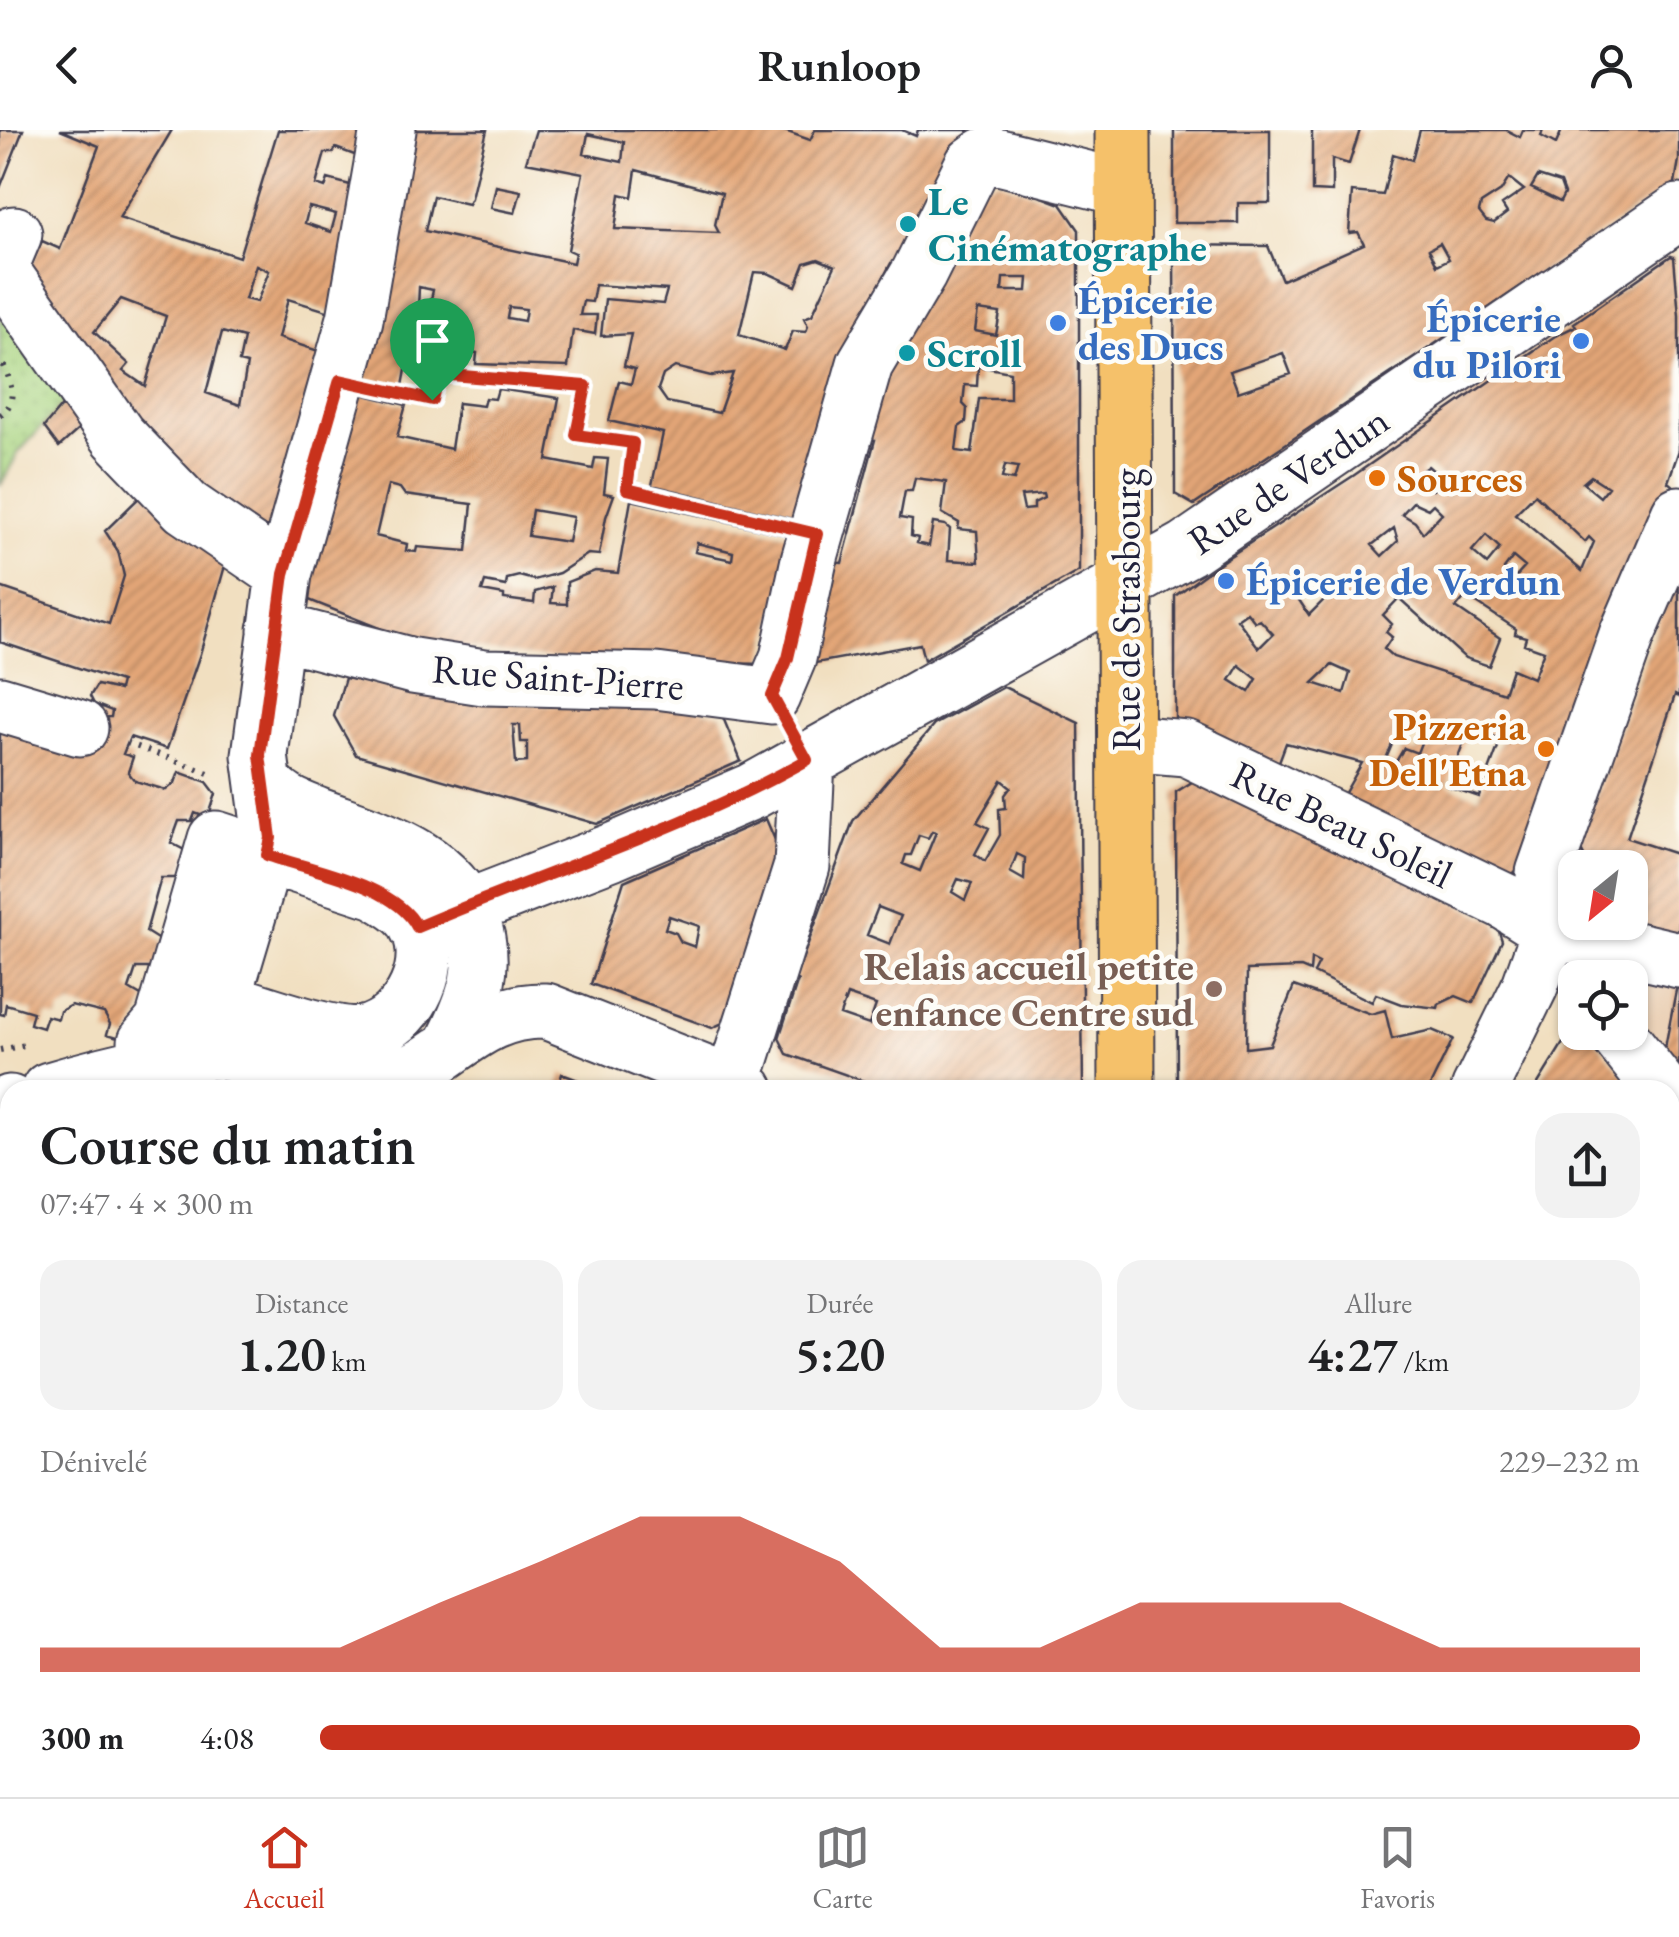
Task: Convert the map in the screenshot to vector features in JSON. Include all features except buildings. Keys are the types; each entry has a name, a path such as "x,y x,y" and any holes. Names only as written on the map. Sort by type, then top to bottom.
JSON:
{"main road":[{"name":"Rue de Strasbourg","path":"1123,130 1127,1080"}],"street":[{"path":"169,1052 223,999 267,855 271,838 260,766 284,574 355,319 388,130"},
{"path":"740,1080 802,866 807,760 772,696 788,658 817,534 865,364 919,274 976,160 995,156 1123,188"},
{"name":"Rue de Verdun","path":"442,916 611,852 753,790 1127,582 1209,535 1679,212"},
{"path":"14,234 4,258 6,293 118,436 186,507 284,574"},
{"path":"1488,1074 1530,986 1550,930 1544,873 1627,635 1679,514"},
{"name":"Rue Saint-Pierre","path":"276,630 413,666 484,677 656,681 772,696"},
{"path":"0,704 104,736"},
{"name":"Rue Beau Soleil","path":"1126,744 1186,748 1504,901 1550,930"},
{"path":"223,999 318,1027 364,1034 396,1018 410,1000 442,916 446,876 428,862 283,801 265,783"},
{"path":"169,1052 217,830 267,855 376,891 477,934 480,979 448,1063"},
{"path":"1550,930 1679,960"},
{"path":"1550,930 1569,960"},
{"path":"389,1080 448,1063 490,1020 530,1010 546,1011 578,1023 715,1080"},
{"path":"1630,1050 1654,1080"},
{"path":"94,1080 169,1052 212,1052 260,1061 321,1080"}],"path":[{"path":"0,358 12,390 11,404 0,415"},
{"path":"340,380 432,400 438,374 586,386 576,435 633,443 627,489 817,534"},
{"path":"104,736 210,774 265,783"}],"shaded area":[{"path":"1648,972 1679,978 1679,1078 1648,1039"}],"green space":[{"path":"10,316 70,396 18,453 0,486 0,321"}],"place":[{"name":"Le Cinématographe","path":"908,224"},
{"name":"Épicerie des Ducs","path":"1058,323"},
{"name":"Épicerie du Pilori","path":"1581,341"},
{"name":"Scroll","path":"907,353"},
{"name":"Sources","path":"1377,478"},
{"name":"Épicerie de Verdun","path":"1226,581"},
{"name":"Pizzeria Dell'Etna","path":"1546,749"},
{"name":"Relais accueil petite enfance Centre sud","path":"1214,989"}],"route":[{"path":"438,374 586,386 576,435 633,443 627,489 817,534 788,658 772,696 807,760 753,790 611,852 417,927 396,902 376,891 267,855 271,838 260,755 284,574 340,380 432,400 438,374"}]}
